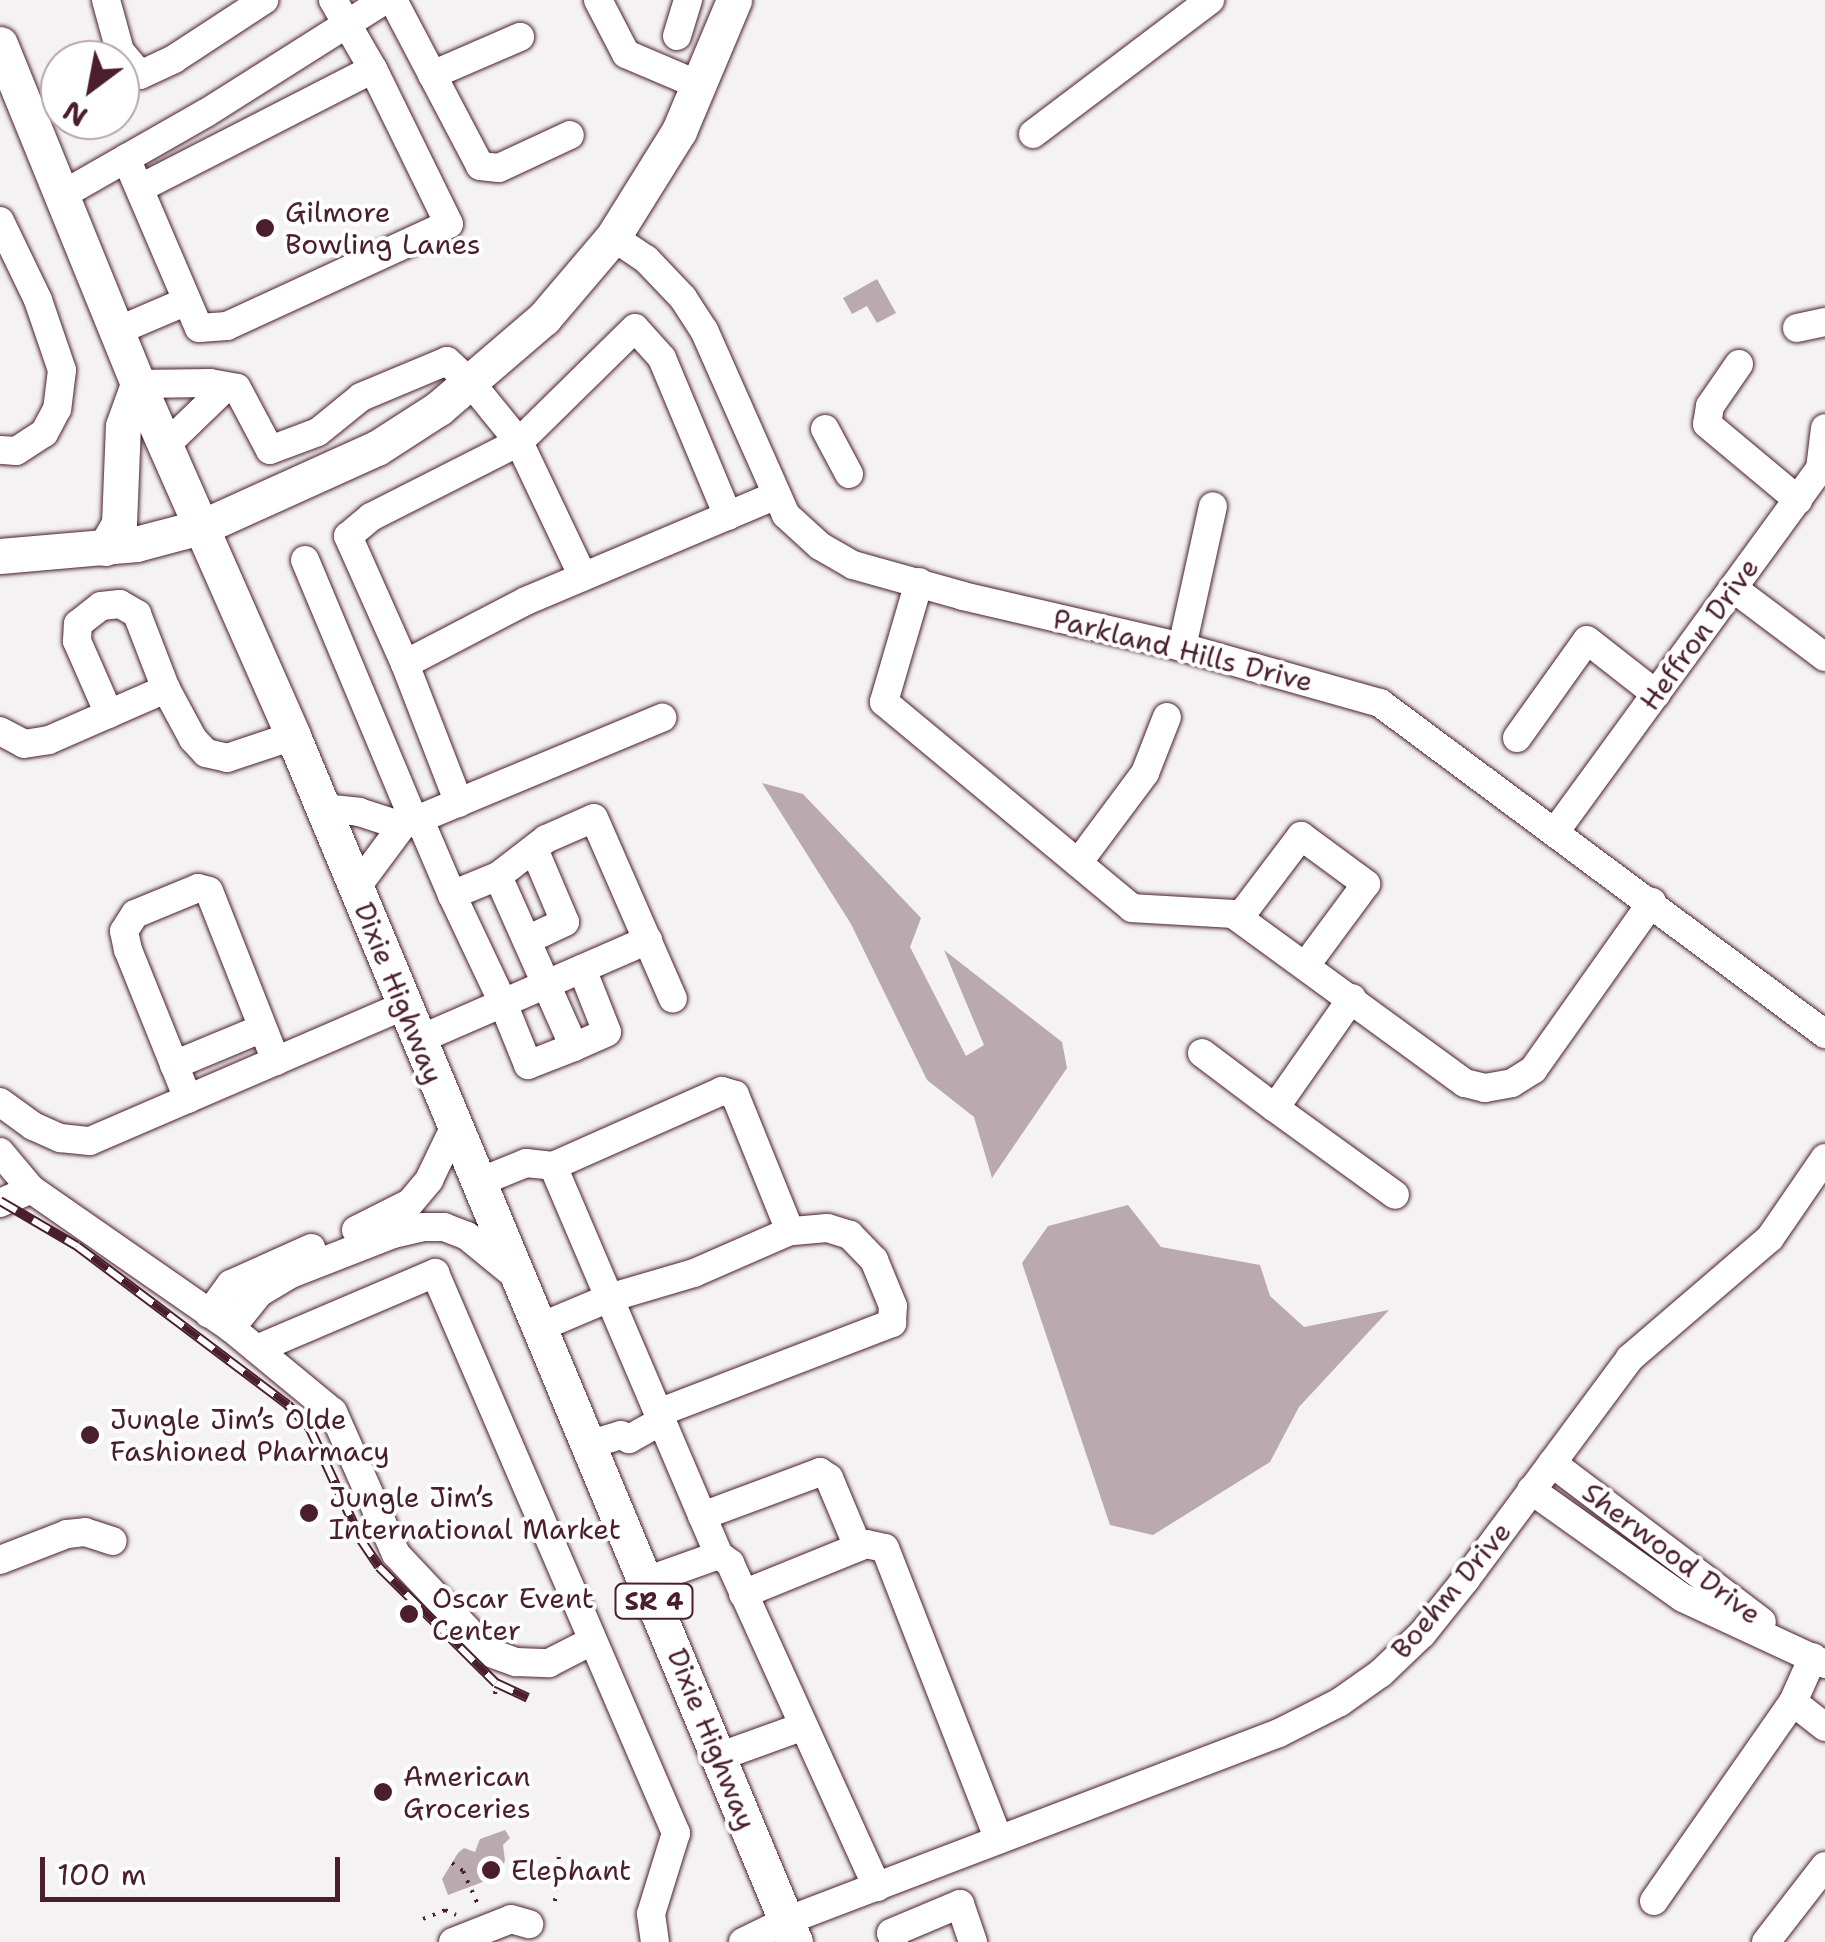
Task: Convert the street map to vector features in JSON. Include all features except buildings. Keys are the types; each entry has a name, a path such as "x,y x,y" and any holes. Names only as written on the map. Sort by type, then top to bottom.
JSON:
{"main road":[{"path":"0,556 104,548 204,526 377,448 471,383 544,318 613,237 659,168 701,86 734,0"},
{"name":"Dixie Highway","path":"0,44 138,384 204,526 293,736 538,1328 634,1428 646,1581 791,1932"},
{"path":"104,548 119,524 123,426 138,384"}],"street":[{"path":"106,0 120,51 140,75 174,59 264,0"},
{"path":"62,195 126,158 339,12 385,0"},
{"path":"393,0 480,166 499,168 570,135"},
{"path":"598,0 626,54 701,86"},
{"path":"677,36 688,0"},
{"path":"1033,134 1210,0"},
{"path":"126,158 198,328 227,326 449,224 373,69 339,12"},
{"path":"432,75 520,37"},
{"path":"140,188 373,69"},
{"path":"0,220 38,300 62,370 57,409 44,433 16,451 0,450"},
{"name":"Parkland Hills Drive","path":"613,237 646,259 683,298 704,330 786,515 820,546 853,565 1182,647 1380,703 1825,1034"},
{"path":"117,331 187,301"},
{"path":"1797,328 1825,322"},
{"path":"458,803 405,664 348,536 371,517 519,442 635,328 662,358 728,516"},
{"path":"138,384 210,383 237,388 270,450 318,432 361,398 446,361 471,383 519,442 583,577"},
{"path":"1739,364 1710,406 1707,424 1810,494"},
{"path":"166,445 226,388"},
{"path":"361,398 377,448"},
{"name":"Heffron Drive","path":"1554,832 1734,588 1810,494 1820,470 1825,428"},
{"path":"825,429 848,474"},
{"path":"405,664 583,577 777,495"},
{"path":"1182,647 1213,506"},
{"path":"306,560 412,821 452,895 528,1065 607,1032 582,969"},
{"path":"919,582 884,702 1132,908 1233,914 1465,1083 1485,1088 1512,1083 1533,1070 1652,902"},
{"path":"1734,588 1825,656"},
{"path":"109,714 77,641 78,624 101,606 120,604 138,614 166,689 193,739 206,753 227,758 293,736"},
{"path":"1517,738 1587,640 1656,694"},
{"path":"0,731 24,744 49,740 166,689"},
{"path":"1078,863 1144,772 1167,717"},
{"path":"356,888 412,821 662,718"},
{"path":"323,808 412,821"},
{"path":"452,895 498,876 534,849 594,818 674,999"},
{"path":"1239,918 1301,836 1366,884 1306,964"},
{"path":"528,940 565,922 534,849"},
{"path":"498,876 574,1046"},
{"path":"188,1099 124,931 136,914 198,888 210,892 276,1061"},
{"path":"418,1040 648,940"},
{"path":"1275,1108 1352,998"},
{"path":"0,1102 46,1132 90,1141 404,1006"},
{"path":"174,1064 262,1028"},
{"path":"1202,1053 1395,1194"},
{"path":"477,1183 526,1163 553,1166 722,1091 735,1095 790,1231"},
{"path":"220,1321 231,1284 252,1271 374,1223 410,1203 429,1180 454,1128"},
{"path":"0,1152 32,1190 220,1321 333,1412 396,1554 446,1602 488,1652 532,1664 549,1662 592,1641"},
{"name":"Boehm Drive","path":"743,1942 791,1932 876,1887 1278,1733 1340,1702 1381,1673 1422,1634 1630,1358 1770,1238 1825,1158"},
{"path":"553,1166 609,1298 634,1428 702,1516 719,1555 730,1563 876,1887"},
{"path":"0,1203 32,1190"},
{"path":"220,1321 291,1274 424,1226 444,1227 467,1236 516,1276"},
{"path":"538,1328 609,1298 694,1274 790,1231 827,1228 850,1234 874,1260 893,1306 892,1323 634,1428"},
{"path":"256,1348 435,1273 676,1833 651,1914 655,1942"},
{"name":"Sherwood Drive","path":"1552,1462 1810,1655"},
{"path":"702,1516 820,1472 829,1478 858,1548"},
{"name":"Sherwood Drive","path":"1532,1490 1683,1598 1810,1655"},
{"path":"0,1560 67,1534 85,1532 113,1542"},
{"path":"743,1594 866,1544 885,1548 999,1840"},
{"path":"646,1581 719,1555"},
{"path":"1654,1901 1793,1702 1810,1655"},
{"path":"1793,1702 1825,1727"},
{"path":"721,1756 801,1726"},
{"path":"946,1861 973,1942"},
{"path":"1766,1942 1825,1866"},
{"path":"894,1942 891,1933 960,1904"},
{"path":"453,1942 511,1919 529,1924"}],"path":[{"path":"555,1900 559,1855"},
{"path":"452,1862 463,1872 475,1898"}],"shaded area":[{"path":"877,279 896,313 877,323 867,306 852,314 843,298"},
{"path":"762,783 803,794 921,918 910,947 966,1056 984,1045 944,950 1062,1042 1067,1068 992,1178 974,1117 927,1080 851,924"},
{"path":"1128,1205 1161,1247 1260,1265 1270,1296 1304,1327 1389,1310 1299,1407 1270,1462 1153,1535 1110,1525 1022,1263 1048,1226"},
{"path":"505,1830 510,1838 503,1845 505,1861 496,1877 448,1895 442,1879 458,1853 464,1848 475,1852 480,1839"}],"railway":[{"path":"0,1201 77,1246 288,1405 310,1429 361,1540 379,1567 496,1683 528,1698"}],"place":[{"name":"Gilmore Bowling Lanes","path":"265,228"},
{"name":"Jungle Jim’s Olde Fashioned Pharmacy","path":"90,1435"},
{"name":"Jungle Jim’s International Market","path":"309,1513"},
{"name":"Oscar Event Center","path":"409,1614"},
{"name":"American Groceries","path":"383,1792"},
{"name":"Elephant","path":"491,1870"}]}
